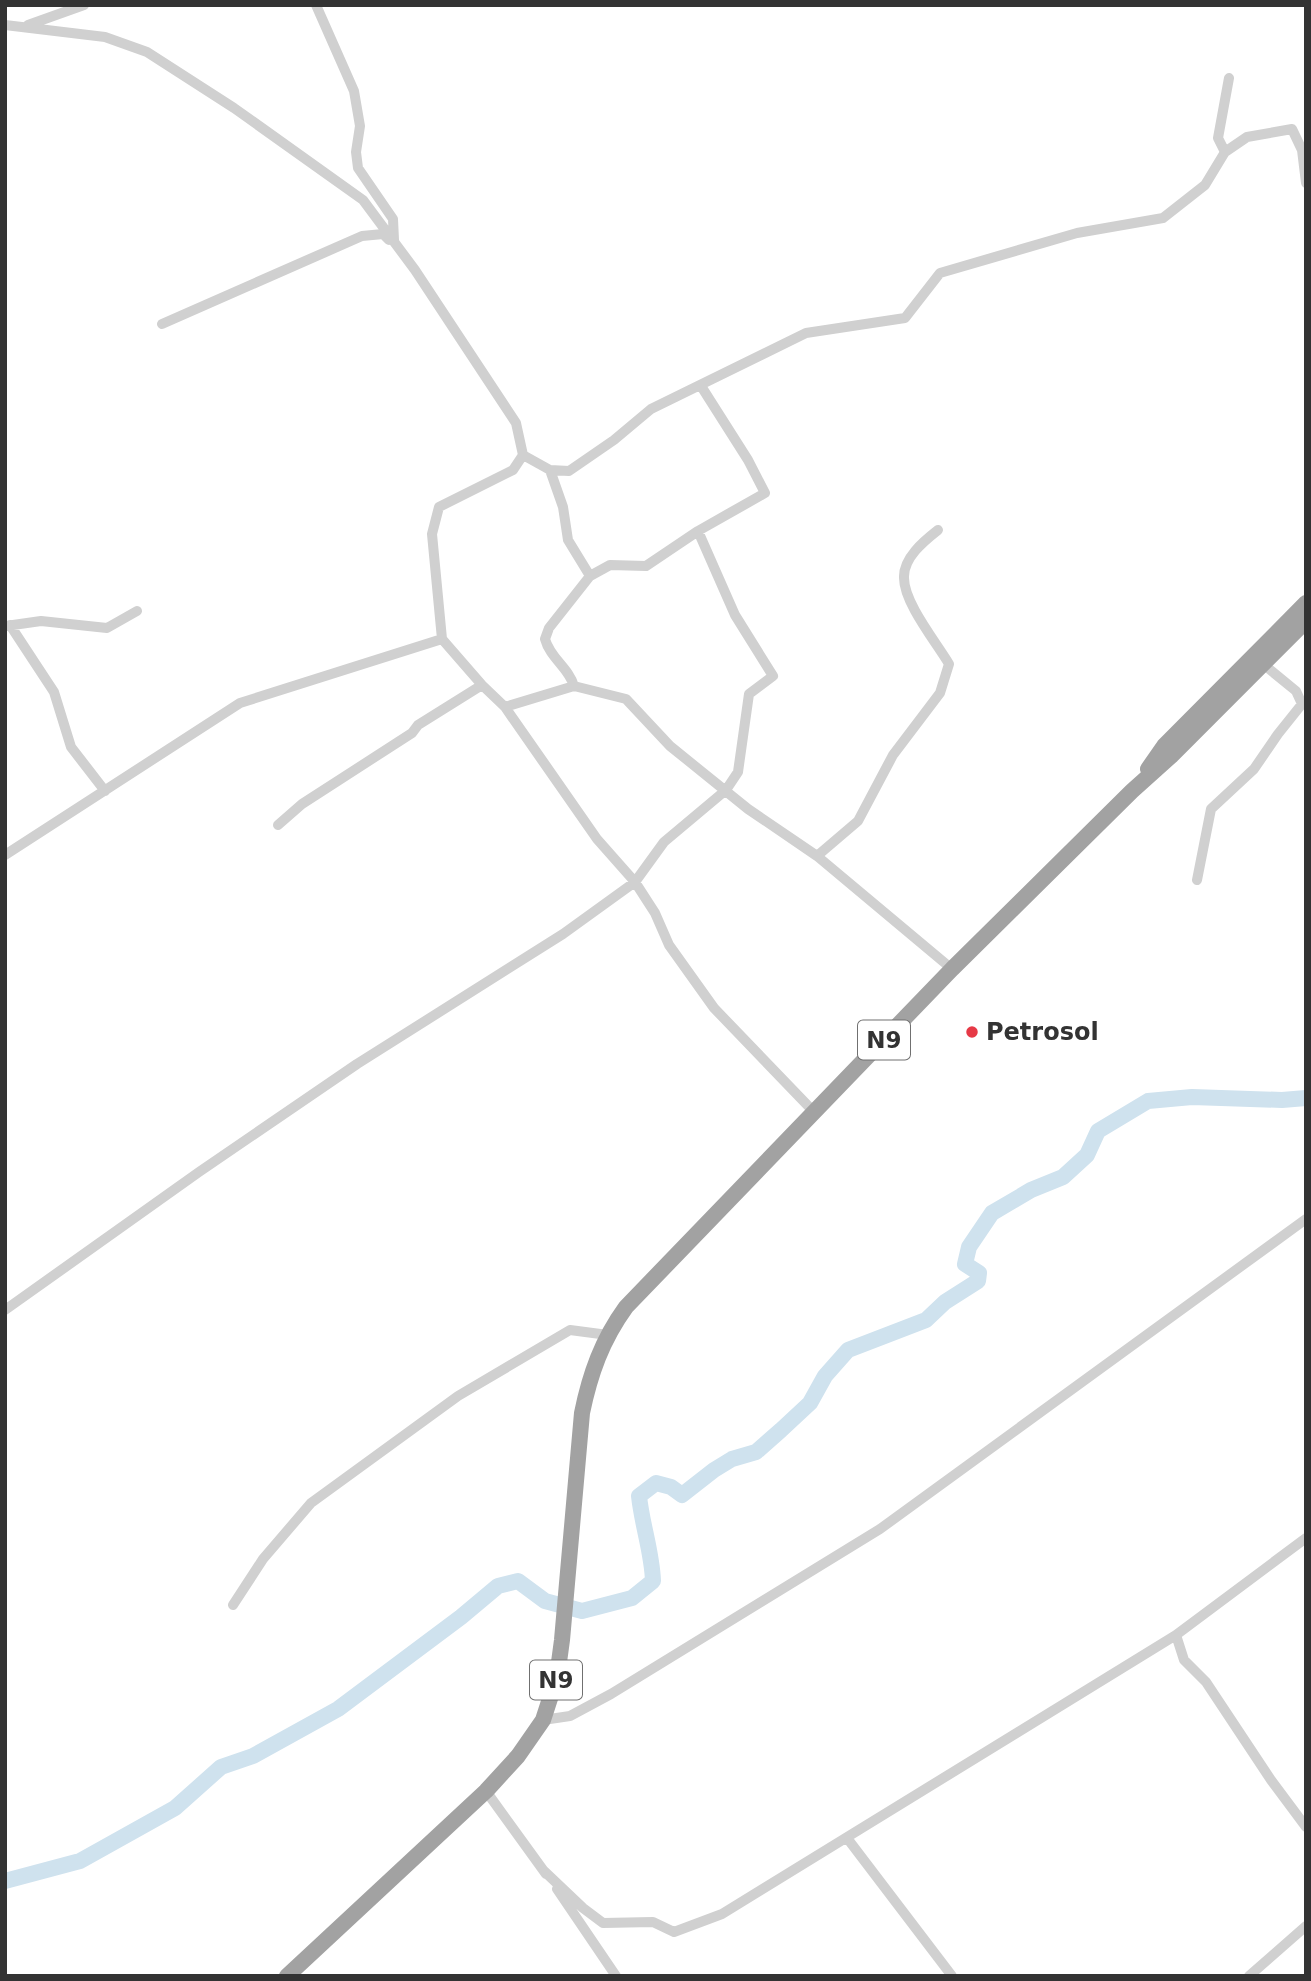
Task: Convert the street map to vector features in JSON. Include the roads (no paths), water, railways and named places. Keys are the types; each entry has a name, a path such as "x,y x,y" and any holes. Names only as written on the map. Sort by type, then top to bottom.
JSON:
{"highway":[{"name":"N9","path":"1132,791 1164,746 1306,603"},
{"name":"N9","path":"287,1976 486,1791 518,1756 543,1720 556,1678 562,1640 582,1413 590,1376 608,1335 639,1292 952,970 1306,621"}],"street":[{"path":"24,27 84,5"},
{"path":"316,5 354,91 360,126 356,152 358,168 393,219 396,245"},
{"path":"5,25 105,37 147,52 234,108 363,200 516,423 523,455 513,470 439,507 432,534 442,639 481,685 505,706 597,839 635,883 655,913 670,945 714,1007 814,1112"},
{"path":"1226,152 1218,138 1228,78"},
{"path":"523,455 550,470 569,471 614,440 651,409 806,333 905,318 940,273 1077,233 1163,218 1205,185 1226,152 1247,137 1292,129 1302,150 1306,183"},
{"path":"162,324 362,236 383,234 396,245"},
{"path":"574,686 571,676 553,655 545,639 549,628 590,576 610,565 646,566 698,531 765,493 748,460 701,386"},
{"path":"550,470 563,507 568,540 590,576"},
{"path":"817,856 858,821 893,755 940,693 949,664 908,596 903,576 909,560 924,541 938,530"},
{"path":"5,1310 334,1080 562,934 635,883 664,842 726,790 738,772 749,694 773,676 735,615 698,531"},
{"path":"104,791 72,747 54,692 8,626 41,621 107,628 137,611"},
{"path":"5,855 240,704 442,639"},
{"path":"1197,880 1211,809 1254,769 1302,704 1296,691 1263,664"},
{"path":"278,825 302,804 481,685"},
{"path":"505,706 574,686 626,699 670,746 748,809 817,856 952,970"},
{"path":"543,1720 570,1716 611,1694 880,1529 1306,1219"},
{"path":"233,1605 263,1559 311,1503 458,1396 570,1330 608,1335"},
{"path":"544,1871 603,1923 653,1922 674,1932 722,1914 1176,1635 1302,1541 1306,1555"},
{"path":"1176,1635 1184,1660 1206,1682 1271,1780 1306,1826"},
{"path":"486,1791 616,1976"},
{"path":"847,1838 952,1976"},
{"path":"1249,1976 1306,1926"}],"waterway":[{"path":"5,1881 80,1861 175,1808 221,1767 253,1756 338,1709 498,1586 518,1581 545,1601 582,1611 632,1598 653,1581 639,1496 656,1483 671,1487 682,1495 732,1459 756,1452 810,1403 825,1376 848,1350 926,1320 945,1302 978,1281 979,1273 965,1264 969,1247 992,1213 1031,1190 1063,1177 1087,1155 1098,1131 1148,1101 1192,1097 1282,1100 1306,1098"}],"place":[{"name":"Petrosol","path":"972,1032"}]}
